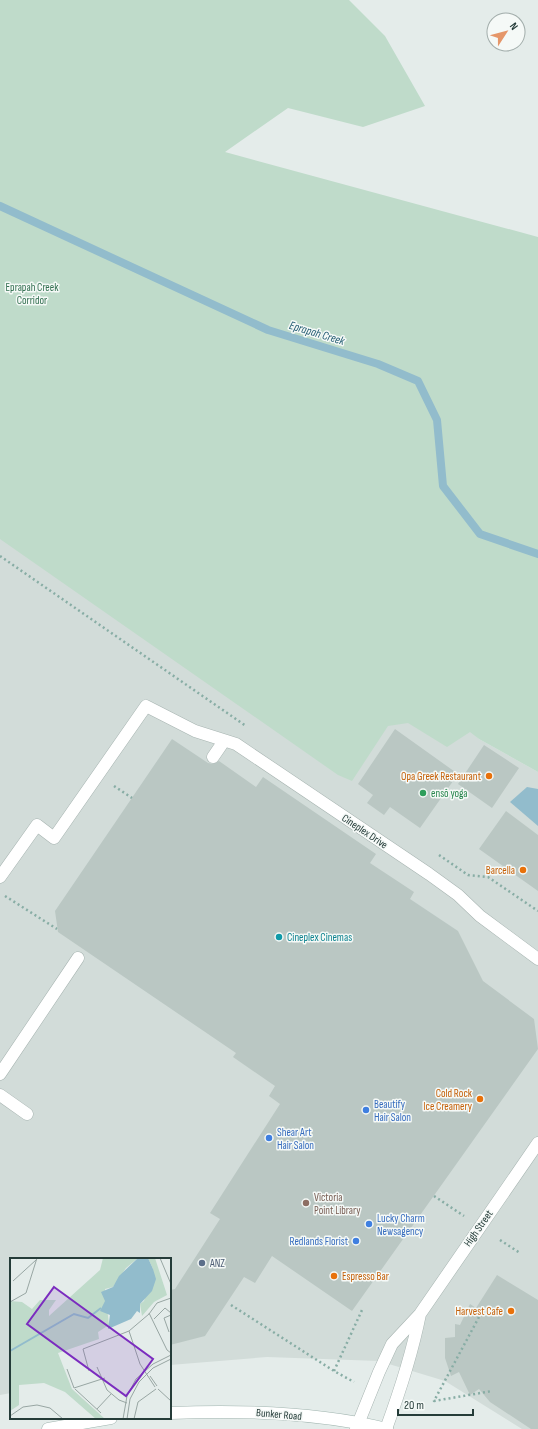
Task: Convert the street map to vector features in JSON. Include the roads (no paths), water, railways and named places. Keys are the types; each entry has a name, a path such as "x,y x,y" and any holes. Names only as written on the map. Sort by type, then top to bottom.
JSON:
{"street":[{"name":"Cineplex Drive","path":"0,877 37,825 54,838 146,706 180,724 224,741 236,744 429,874 458,895 480,916 538,959"},
{"path":"213,757 224,741"},
{"path":"0,1074 78,958"},
{"path":"0,1095 27,1114"},
{"name":"High Street","path":"357,1426 392,1344 420,1314 538,1143"},
{"name":"High Street","path":"387,1429 403,1383 420,1314"},
{"name":"Bunker Road","path":"171,1413 232,1411 255,1412 387,1429"},
{"path":"48,1429 105,1419"}],"water":[{"path":"527,787 538,789 538,826 510,802"}],"waterway":[{"name":"Eprapah Creek","path":"0,206 268,330 378,364 418,381 437,420 443,486 480,534 538,554"}],"place":[{"name":"Opa Greek Restaurant","path":"489,776"},
{"name":"ensō yoga","path":"423,793"},
{"name":"Barcella","path":"523,870"},
{"name":"Cineplex Cinemas","path":"279,937"},
{"name":"Cold Rock Ice Creamery","path":"480,1099"},
{"name":"Beautify Hair Salon","path":"366,1110"},
{"name":"Shear Art Hair Salon","path":"269,1138"},
{"name":"Victoria Point Library","path":"306,1203"},
{"name":"Lucky Charm Newsagency","path":"369,1224"},
{"name":"Redlands Florist","path":"356,1241"},
{"name":"ANZ","path":"202,1263"},
{"name":"Espresso Bar","path":"334,1276"},
{"name":"Harvest Cafe","path":"511,1311"}],"park label":[{"name":"Eprapah Creek Corridor","path":"32,293"}]}
